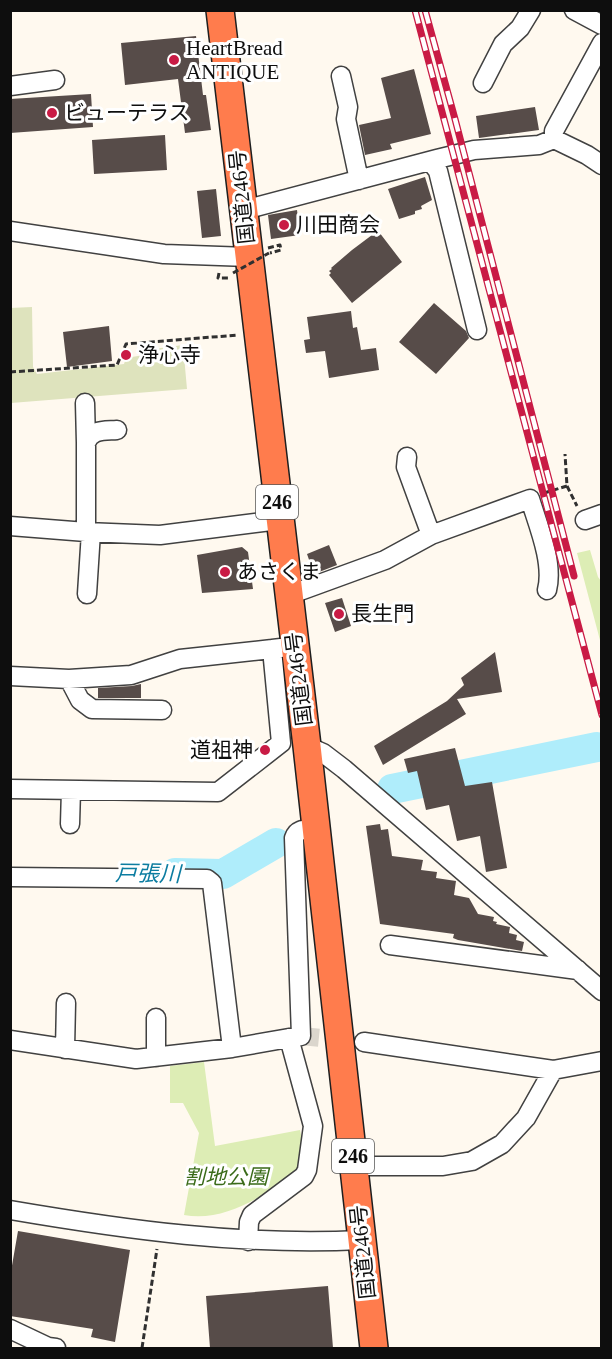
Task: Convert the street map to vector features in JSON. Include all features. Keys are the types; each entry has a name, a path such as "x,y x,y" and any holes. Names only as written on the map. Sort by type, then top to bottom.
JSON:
{"highway":[{"name":"国道246号","path":"220,10 244,210 253,258 258,333 290,596 283,648 307,746 374,1348"}],"street":[{"path":"483,83 502,44 520,28 531,10"},
{"path":"574,10 602,25"},
{"path":"554,138 554,131 602,43"},
{"path":"341,76 348,107 346,119 359,180"},
{"path":"10,86 55,80"},
{"path":"244,210 474,150 539,145 554,138"},
{"path":"554,138 602,165"},
{"path":"430,161 438,171 458,288 477,330"},
{"path":"10,231 164,254 253,258"},
{"path":"85,403 87,594"},
{"path":"86,443 89,436 95,432 117,430"},
{"path":"407,457 406,467 431,535"},
{"path":"290,596 385,560 431,535 530,499 541,533 548,566 550,578 547,590"},
{"path":"10,526 160,535 279,520"},
{"path":"10,676 69,679 131,675 180,659 283,648 281,743 218,792 10,789"},
{"path":"69,679 80,700 92,708 162,710"},
{"path":"307,746 323,753 344,769 602,991"},
{"path":"70,824 71,790"},
{"path":"10,1040 136,1059 232,1048 301,1036 294,838 300,830 316,829"},
{"path":"10,877 207,879 212,883 232,1048"},
{"path":"390,945 579,970"},
{"path":"65,1049 66,1003"},
{"path":"156,1018 156,1057"},
{"path":"248,1241 249,1222 252,1215 304,1176 307,1170 313,1126 289,1038"},
{"path":"364,1042 554,1070 602,1061"},
{"path":"354,1166 443,1167 472,1161 502,1144 526,1118 554,1070"},
{"path":"10,1210 160,1233 248,1241 361,1240"},
{"path":"10,1329 48,1347 56,1348"}],"path":[{"path":"230,278 218,278 218,273 280,245 281,250 253,258"},
{"path":"10,372 117,365 126,344 258,333"},
{"path":"565,454 567,486 593,517"},
{"path":"530,499 567,486"},
{"path":"142,1348 160,1233"}],"green space":[{"path":"32,307 33,367 37,374 124,364 126,358 144,355 146,350 183,345 187,389 11,403 10,308"},
{"path":"590,550 601,581 601,644 577,553"},
{"name":"割地公園","path":"204,1062 215,1146 300,1130 303,1144 299,1171 260,1197 215,1215 184,1215 199,1133 183,1103 170,1103 170,1066"}],"building":[{"path":"196,36 203,95 206,95 211,130 185,133 178,79 125,85 121,43"},
{"path":"414,69 431,134 390,144 392,149 365,155 359,125 391,118 381,78"},
{"name":"ビューテラス","path":"91,94 93,127 10,133 10,99"},
{"path":"535,107 539,130 479,138 476,116"},
{"path":"165,135 167,170 94,174 92,140"},
{"path":"425,177 432,200 421,206 422,209 415,211 415,214 399,219 388,189"},
{"path":"216,189 221,236 202,238 197,191"},
{"name":"川田商会","path":"297,210 300,235 271,239 268,215"},
{"path":"379,232 402,262 352,303 329,275 331,273 329,271 352,250"},
{"path":"434,303 466,331 469,338 436,374 399,342"},
{"path":"351,311 353,328 357,327 361,350 376,348 379,370 329,378 325,351 306,353 304,340 310,339 307,317"},
{"path":"109,326 112,361 67,367 63,332"},
{"path":"329,545 337,565 314,574 307,554"},
{"name":"あさくま","path":"242,547 248,552 253,589 202,593 197,555"},
{"path":"342,598 351,626 335,632 325,603"},
{"path":"495,652 502,692 457,699 466,714 383,765 374,746 447,701 464,685 461,678"},
{"path":"141,684 141,698 98,698 98,688"},
{"path":"455,748 465,786 492,782 507,868 486,872 480,836 457,841 449,805 426,810 417,771 408,773 404,759"},
{"path":"380,824 381,830 388,829 392,856 423,860 421,870 437,872 436,878 456,881 454,895 469,898 478,914 494,917 493,921 497,922 496,924 510,927 509,933 517,935 516,940 524,942 522,951 458,940 453,938 454,934 380,924 366,826"},
{"path":"18,1231 130,1250 115,1342 91,1337 93,1329 10,1316 10,1277"},
{"path":"328,1286 333,1348 210,1348 206,1296"}],"waterway":[{"name":"戸張川","path":"392,789 597,747"},
{"name":"戸張川","path":"175,873 223,874 276,843"}],"tunnel":[{"path":"301,1036 351,1041"}],"railway":[{"path":"415,10 602,715"},
{"path":"425,10 574,576"}],"place":[{"name":"HeartBread ANTIQUE","path":"174,60"},
{"name":"ビューテラス","path":"52,113"},
{"name":"川田商会","path":"284,225"},
{"name":"浄心寺","path":"126,355"},
{"name":"あさくま","path":"225,572"},
{"name":"長生門","path":"339,614"},
{"name":"道祖神","path":"265,750"}]}
